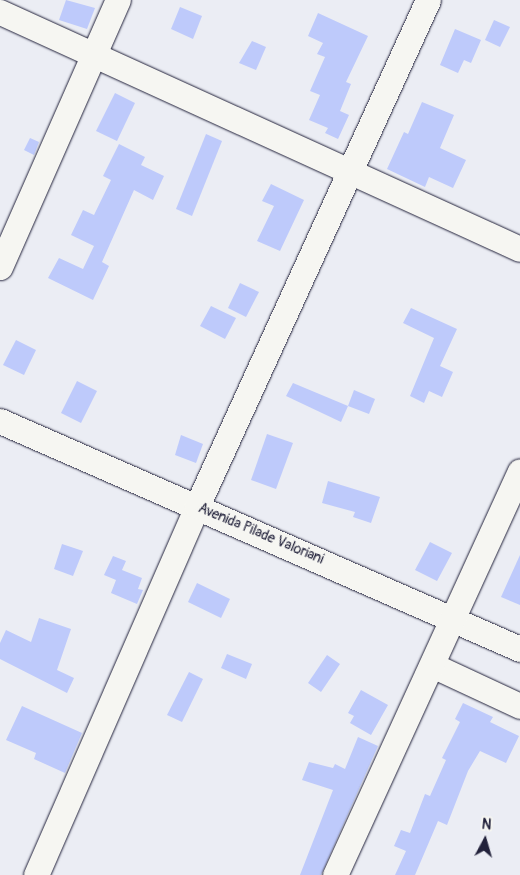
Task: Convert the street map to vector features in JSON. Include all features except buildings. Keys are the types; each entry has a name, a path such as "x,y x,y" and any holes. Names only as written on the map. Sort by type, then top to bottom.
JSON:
{"street":[{"path":"0,267 96,54 118,0"},
{"path":"36,875 197,506 428,0"},
{"path":"0,12 352,170 520,249"},
{"name":"Avenida Pilade Valoriani","path":"0,421 454,617 520,649"},
{"path":"335,875 520,471"},
{"path":"432,666 520,706"}]}
